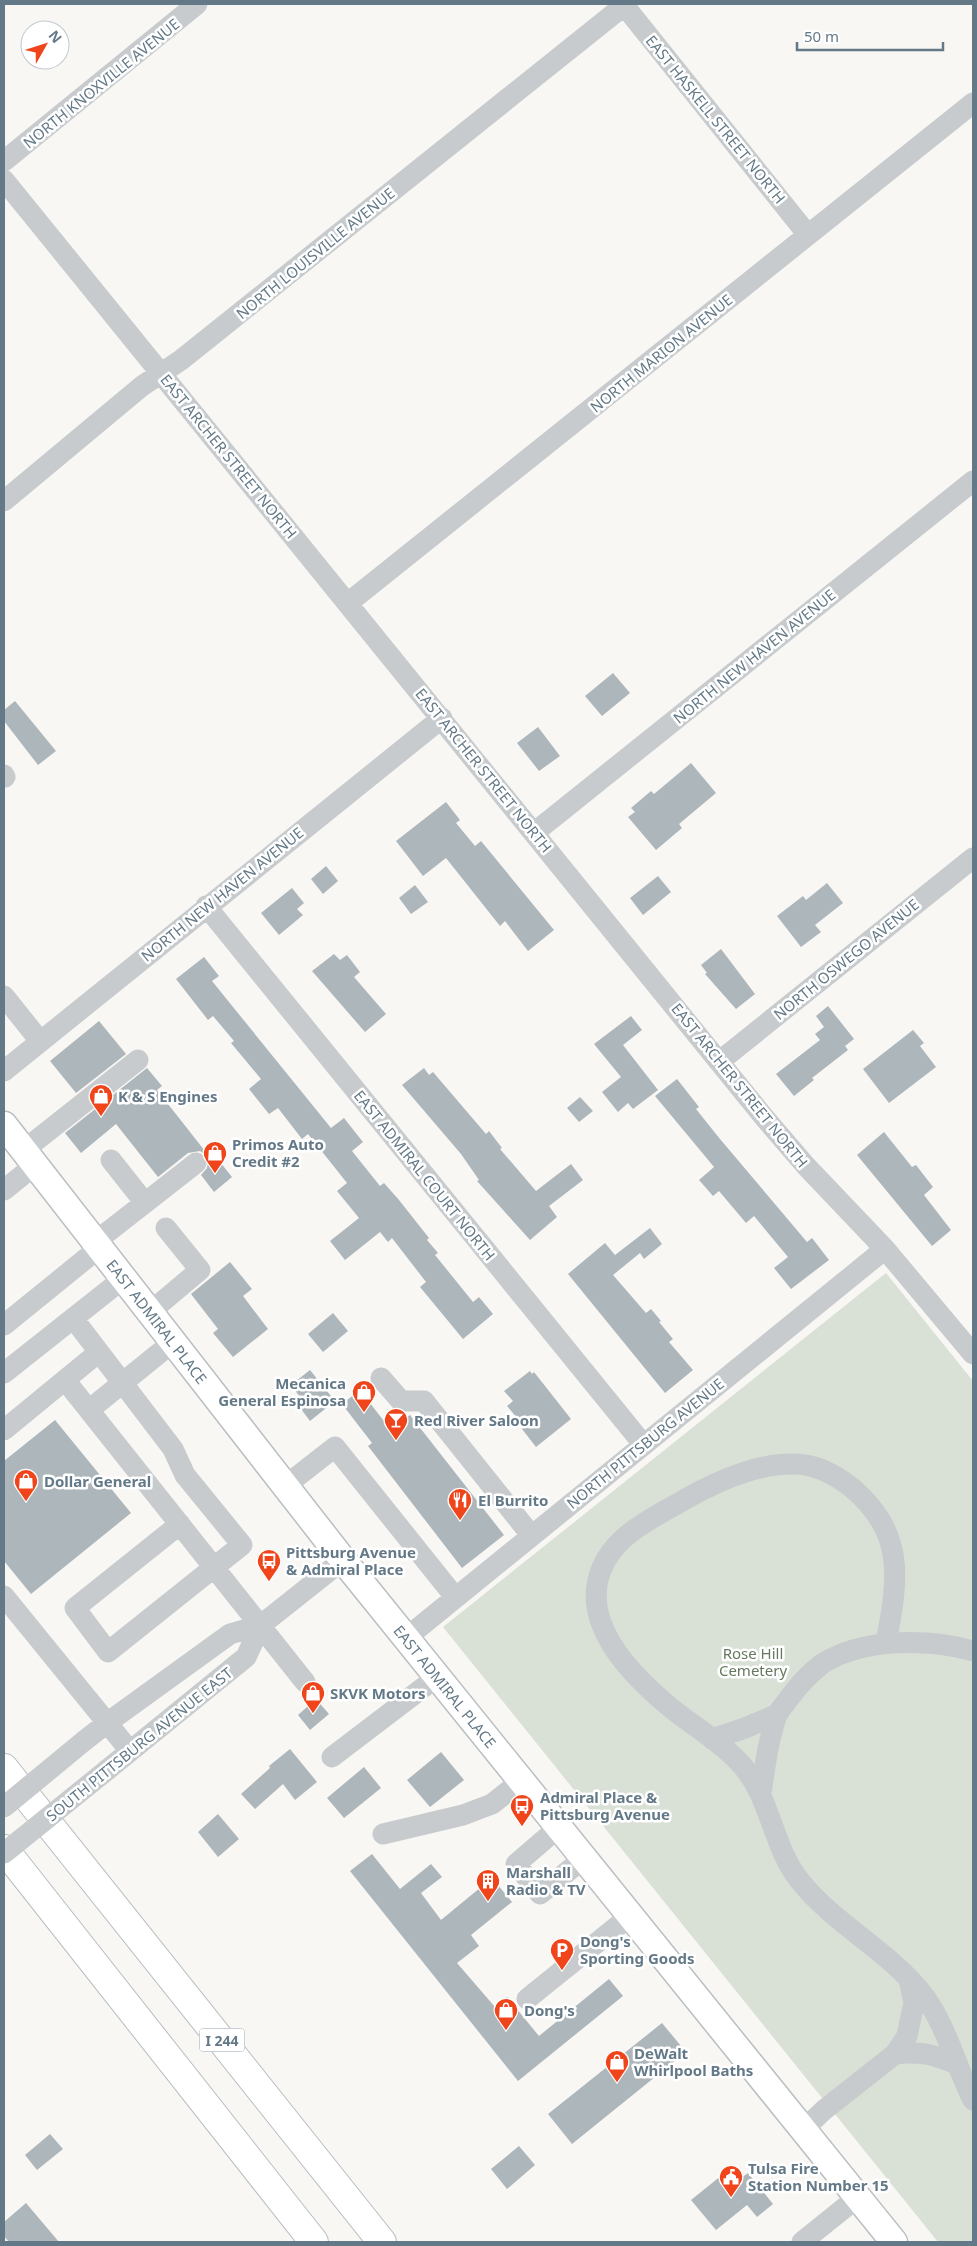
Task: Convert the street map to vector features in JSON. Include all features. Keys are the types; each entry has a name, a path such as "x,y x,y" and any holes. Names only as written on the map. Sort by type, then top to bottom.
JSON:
{"highway":[{"name":"I 244","path":"4,1768 382,2242"},
{"path":"4,1851 314,2242"}],"main road":[{"name":"EAST ADMIRAL PLACE","path":"4,1127 343,1560 894,2242"}],"street":[{"name":"NORTH KNOXVILLE AVENUE","path":"4,161 197,4"},
{"name":"EAST HASKELL STREET NORTH","path":"624,4 808,235"},
{"name":"NORTH LOUISVILLE AVENUE","path":"4,501 142,386 181,360 624,4"},
{"name":"NORTH MARION AVENUE","path":"348,603 973,103"},
{"name":"EAST ARCHER STREET NORTH","path":"4,180 535,832 720,1061 762,1116 806,1166 885,1248 973,1354"},
{"name":"NORTH NEW HAVEN AVENUE","path":"535,832 973,481"},
{"name":"NORTH NEW HAVEN AVENUE","path":"4,1071 206,906 442,718"},
{"name":"NORTH OSWEGO AVENUE","path":"720,1061 973,858"},
{"name":"EAST ADMIRAL COURT NORTH","path":"206,906 643,1444"},
{"path":"4,996 40,1041"},
{"path":"4,1190 29,1158 138,1060"},
{"path":"111,1160 145,1203"},
{"path":"4,1325 145,1203 196,1164"},
{"path":"150,1312 200,1270 166,1228"},
{"name":"NORTH PITTSBURG AVENUE","path":"406,1638 885,1248"},
{"path":"4,1373 124,1278"},
{"path":"73,1318 173,1449 185,1475 242,1545 108,1652 75,1608 180,1524"},
{"path":"89,1410 173,1342"},
{"path":"4,1430 99,1352"},
{"path":"381,1378 401,1401 424,1401 531,1535"},
{"path":"65,1380 305,1682"},
{"path":"285,1486 335,1447 455,1597"},
{"path":"886,1643 895,1589 895,1563 884,1524 871,1507 841,1480 817,1467 795,1464 747,1472 696,1492 635,1527 618,1543 606,1560 598,1580 596,1599 600,1619 608,1638 623,1659 670,1707 739,1762 761,1793 777,1840 798,1879 815,1898 909,1978 937,2015 973,2100"},
{"name":"SOUTH PITTSBURG AVENUE EAST","path":"4,1806 107,1722 230,1634 260,1625 343,1560"},
{"path":"4,1596 130,1751"},
{"name":"SOUTH PITTSBURG AVENUE EAST","path":"4,1851 246,1657 260,1625"},
{"path":"761,1793 768,1747 778,1714 800,1684 822,1664 850,1652 886,1643 924,1642 973,1651"},
{"path":"332,1757 437,1677"},
{"path":"712,1739 778,1714"},
{"path":"383,1834 463,1815 492,1804 521,1781"},
{"path":"559,1827 516,1864 540,1894 584,1858"},
{"path":"526,1999 630,1916"},
{"path":"803,2130 829,2106 895,2054 907,2036 914,2003 909,1978"},
{"path":"895,2054 916,2051 939,2056 958,2065"},
{"path":"802,2242 858,2197"}],"green space":[{"name":"Rose Hill Cemetery","path":"886,1273 973,1381 973,2242 938,2242 443,1627"}],"building":[{"path":"613,673 630,693 602,716 585,696"},
{"path":"15,701 56,751 38,765 4,721 4,710"},
{"path":"538,727 560,756 539,771 517,743"},
{"path":"691,763 716,793 679,824 682,828 656,850 628,817 635,812 631,808 651,791 654,794"},
{"path":"446,802 460,820 456,823 475,846 481,841 554,930 528,951 505,921 500,926 446,858 423,876 396,841"},
{"path":"326,866 338,881 323,894 311,879"},
{"path":"658,876 671,892 643,915 630,898"},
{"path":"827,883 843,903 815,925 821,932 801,947 777,916 803,896 806,900"},
{"path":"415,885 428,902 411,914 399,898"},
{"path":"292,888 304,903 297,909 303,915 279,935 261,913"},
{"path":"721,949 755,994 736,1009 705,974 707,973 701,965"},
{"path":"334,954 340,960 347,955 360,972 354,977 386,1014 365,1032 312,971"},
{"path":"204,957 219,976 212,981 331,1128 344,1118 363,1142 352,1151 380,1186 384,1183 399,1200 429,1238 427,1240 438,1253 435,1255 473,1302 479,1297 493,1314 463,1339 420,1287 426,1282 392,1238 388,1242 380,1232 345,1260 330,1241 359,1218 337,1191 347,1183 308,1134 302,1139 278,1108 269,1114 249,1089 261,1079 231,1043 234,1041 213,1016 208,1020 176,979"},
{"path":"828,1006 854,1039 845,1046 848,1050 812,1078 814,1080 794,1096 776,1074 820,1040 815,1034 824,1027 816,1016"},
{"path":"631,1016 642,1030 623,1045 658,1090 633,1109 628,1103 618,1112 602,1092 621,1077 594,1044"},
{"path":"99,1021 126,1054 76,1093 50,1061"},
{"path":"913,1030 924,1043 920,1046 936,1067 889,1103 863,1069"},
{"path":"147,1068 162,1086 157,1090 212,1160 216,1157 232,1177 214,1192 201,1175 207,1168 208,1162 206,1155 200,1151 188,1153 158,1177 116,1124 81,1153 65,1133"},
{"path":"424,1068 429,1075 433,1072 486,1134 489,1131 502,1148 500,1149 536,1191 571,1164 583,1180 549,1206 557,1217 530,1240 477,1181 479,1180 461,1154 402,1085"},
{"path":"677,1079 699,1107 696,1109 720,1139 807,1242 812,1238 829,1260 791,1289 774,1268 788,1257 754,1216 746,1223 719,1191 713,1196 699,1180 714,1167 655,1096"},
{"path":"580,1097 593,1111 579,1122 567,1108"},
{"path":"884,1132 912,1167 916,1165 933,1187 924,1195 951,1230 932,1246 857,1155"},
{"path":"650,1228 662,1244 644,1259 640,1253 613,1275 646,1313 651,1309 673,1339 669,1342 693,1370 665,1393 568,1274 605,1243 615,1255"},
{"path":"230,1262 252,1289 243,1296 268,1329 233,1357 213,1333 218,1329 191,1294"},
{"path":"333,1313 348,1331 323,1352 308,1334"},
{"path":"310,1370 335,1401 310,1421 295,1401 300,1397 291,1385"},
{"path":"530,1371 532,1374 534,1372 571,1419 536,1447 522,1429 524,1426 507,1406 513,1401 504,1391"},
{"path":"360,1390 390,1429 410,1415 504,1535 462,1568 368,1446 372,1443 342,1404"},
{"path":"55,1420 131,1513 31,1594 4,1561 4,1461"},
{"name":"SKVK Motors","path":"316,1699 329,1714 310,1730 298,1715"},
{"path":"290,1749 317,1782 295,1800 283,1784 255,1809 241,1794 270,1768 269,1766"},
{"path":"441,1752 464,1780 430,1807 407,1780"},
{"path":"364,1767 381,1788 344,1818 327,1798"},
{"path":"218,1814 239,1839 218,1857 198,1832"},
{"path":"372,1854 400,1889 431,1864 442,1877 421,1893 441,1920 492,1878 512,1902 471,1935 479,1946 457,1963 495,2007 507,1997 539,2036 609,1979 623,1996 518,2081 350,1871"},
{"name":"DeWalt Whirlpool Baths","path":"662,2023 686,2052 572,2144 548,2114"},
{"path":"50,2134 63,2149 37,2170 25,2155"},
{"path":"519,2146 535,2165 507,2189 491,2169"},
{"name":"Tulsa Fire Station Number 15","path":"732,2167 741,2178 748,2173 773,2204 757,2217 747,2205 716,2230 691,2200"},
{"path":"26,2203 59,2242 9,2242 4,2236 4,2222"}],"place":[{"name":"K & S Engines","path":"101,1117"},
{"name":"Primos Auto Credit #2","path":"215,1174"},
{"name":"Mecanica General Espinosa","path":"364,1413"},
{"name":"Red River Saloon","path":"396,1441"},
{"name":"Dollar General","path":"26,1502"},
{"name":"El Burrito","path":"460,1521"},
{"name":"Pittsburg Avenue & Admiral Place","path":"269,1582"},
{"name":"SKVK Motors","path":"313,1714"},
{"name":"Admiral Place & Pittsburg Avenue","path":"522,1827"},
{"name":"Marshall Radio & TV","path":"488,1902"},
{"name":"Dong's Sporting Goods","path":"562,1971"},
{"name":"Dong's","path":"506,2031"},
{"name":"DeWalt Whirlpool Baths","path":"617,2083"},
{"name":"Tulsa Fire Station Number 15","path":"731,2198"}]}
